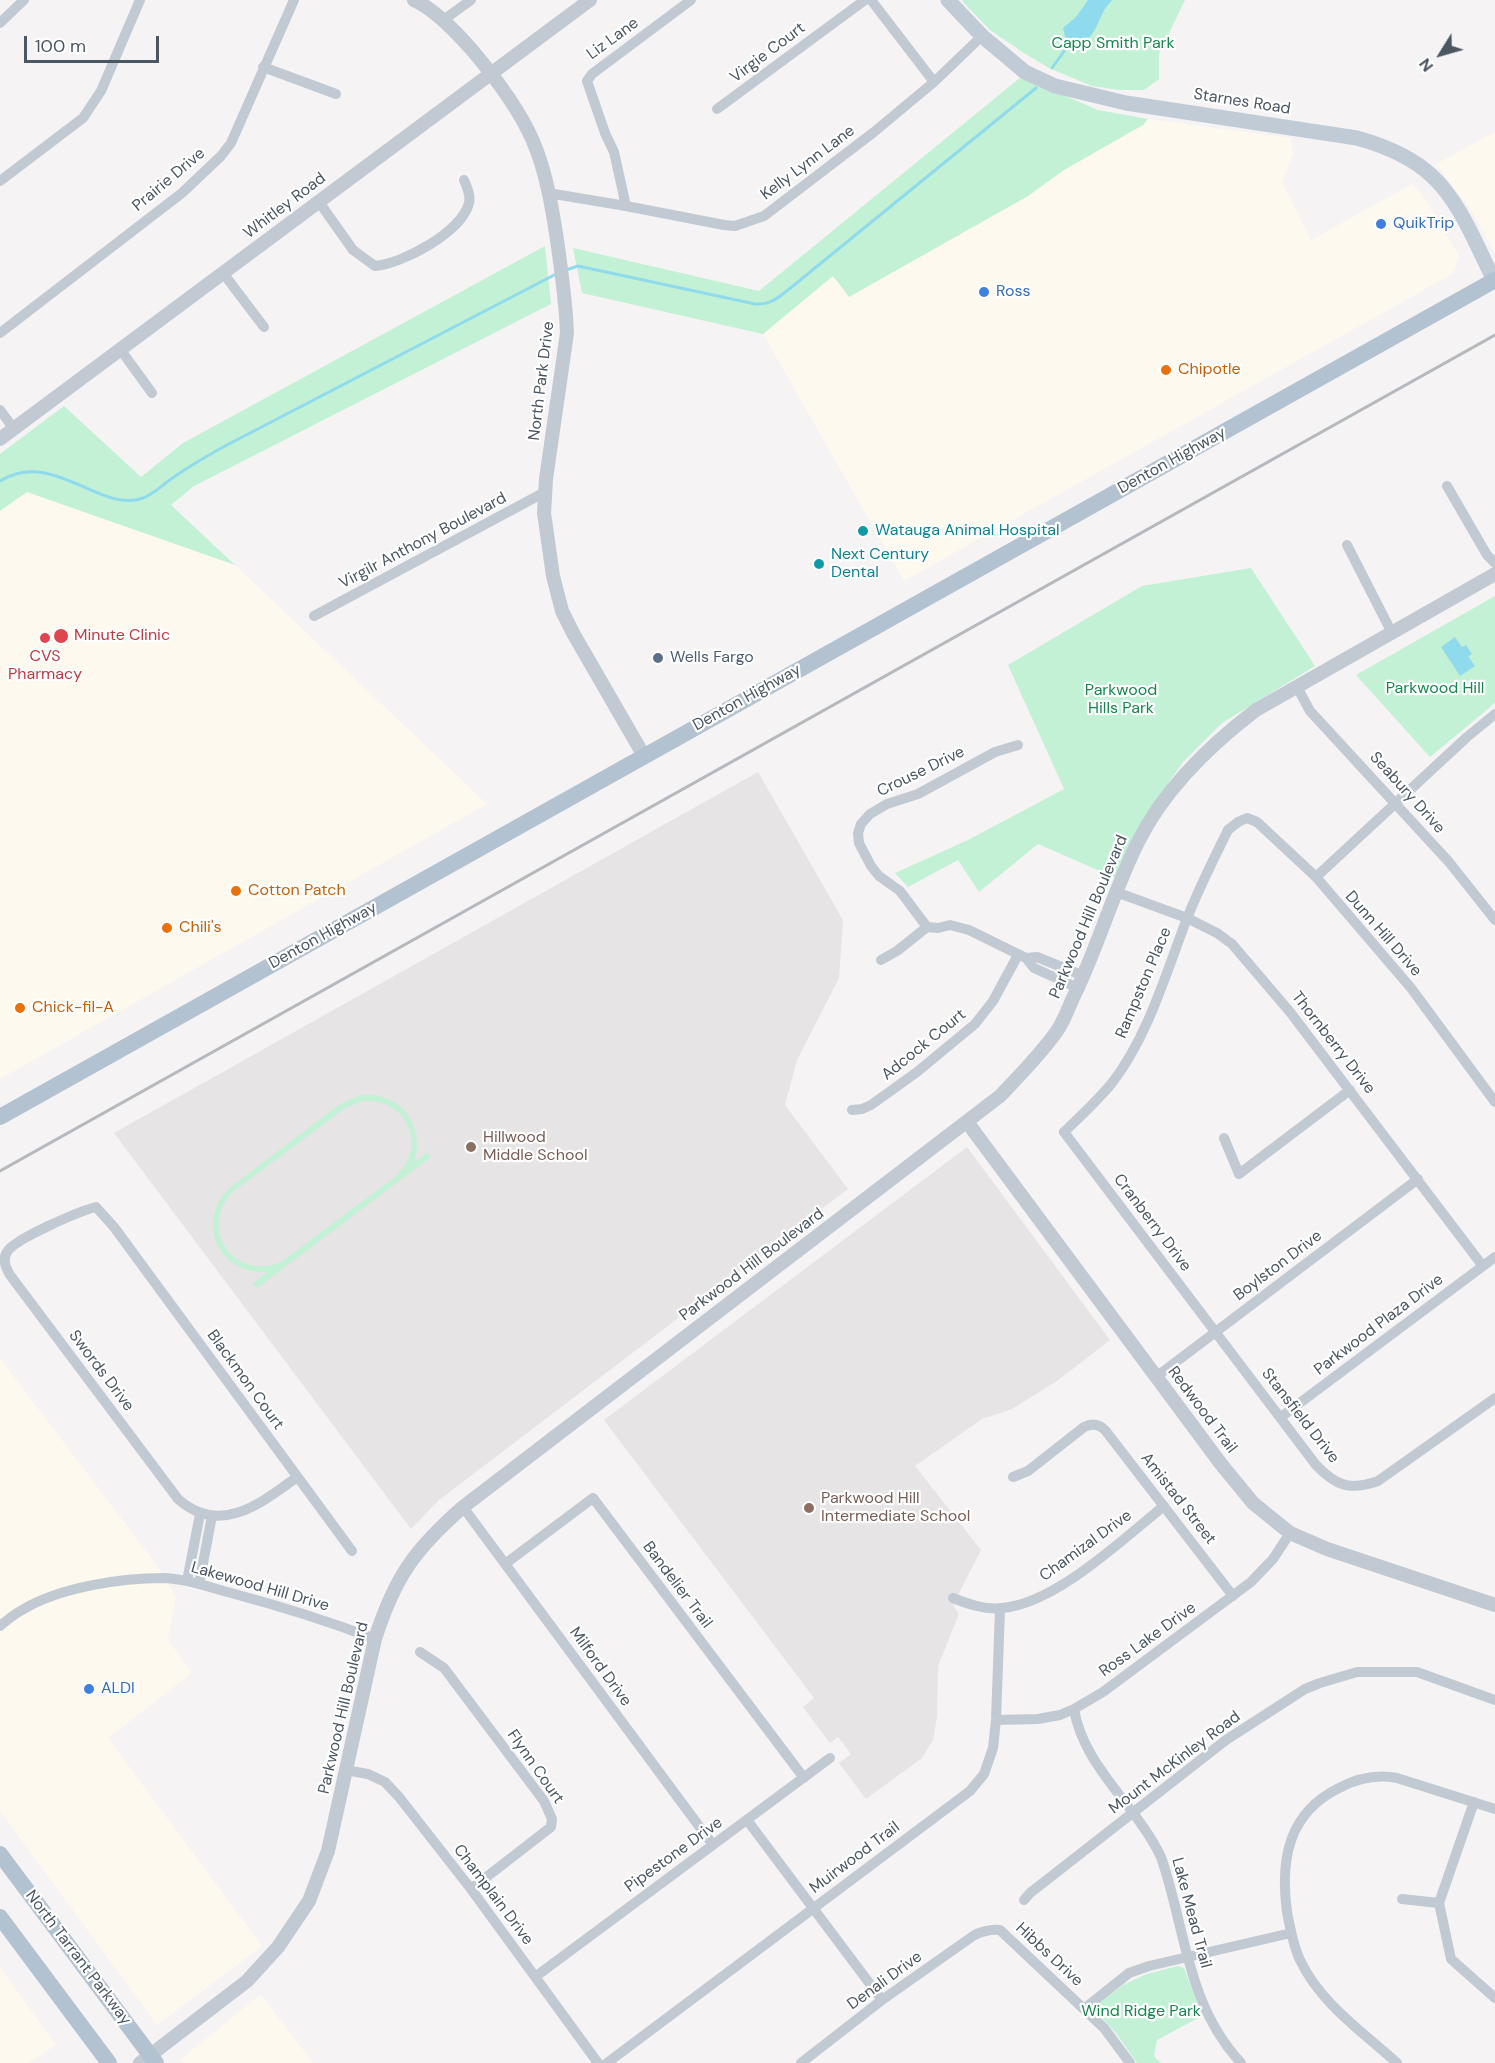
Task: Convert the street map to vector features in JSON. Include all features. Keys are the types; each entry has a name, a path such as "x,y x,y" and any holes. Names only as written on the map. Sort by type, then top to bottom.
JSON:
{"main road":[{"name":"Starnes Road","path":"948,0 982,36 1025,72 1055,86 1126,103 1357,138 1396,153 1432,175 1450,197 1495,280"},
{"name":"Denton Highway","path":"0,1117 1495,280"},
{"name":"North Tarrant Parkway","path":"0,1854 149,2060"},
{"path":"0,1917 109,2063"}],"street":[{"path":"0,23 24,0"},
{"path":"0,181 83,118 101,91 140,0"},
{"name":"Prairie Drive","path":"0,333 182,193 231,143 294,0"},
{"name":"North Park Drive","path":"414,0 466,43 507,97 532,140 552,206 566,309 567,333 545,492 544,513 550,554 562,611 644,756"},
{"path":"442,21 471,0"},
{"name":"Whitley Road","path":"0,439 590,0"},
{"name":"Liz Lane","path":"626,206 614,152 586,84 592,74 692,0"},
{"name":"Virgie Court","path":"717,109 866,0"},
{"path":"871,0 934,82"},
{"name":"Kelly Lynn Lane","path":"548,194 724,225 735,226 764,216 874,132 934,82 982,36"},
{"path":"263,68 336,94"},
{"path":"319,202 353,250 375,266 385,265 431,243 460,222 469,204 469,193 465,180"},
{"path":"223,273 264,327"},
{"path":"120,349 152,393"},
{"path":"0,410 14,429"},
{"path":"1447,486 1487,555 1495,563"},
{"name":"Virgilr Anthony Boulevard","path":"314,616 545,492"},
{"path":"1347,545 1392,633"},
{"name":"Parkwood Hill Boulevard","path":"149,2060 248,1981 267,1961 300,1917 309,1901 328,1851 375,1639 386,1607 402,1573 418,1550 463,1507 1000,1096 1034,1060 1058,1029 1081,982 1138,841 1161,805 1186,773 1233,727 1256,710 1495,574"},
{"name":"Seabury Drive","path":"1297,687 1310,711 1449,862 1495,920"},
{"path":"1316,878 1495,714"},
{"name":"Crouse Drive","path":"927,927 900,891 879,876 871,866 860,843 858,833 861,824 870,814 887,804 918,794 995,752 1018,745"},
{"name":"Dunn Hill Drive","path":"1228,830 1247,818 1257,822 1316,878 1411,988 1495,1102"},
{"name":"Rampston Place","path":"1064,1132 1092,1107 1113,1081 1131,1052 1149,1018 1187,918 1228,830"},
{"name":"Thornberry Drive","path":"1116,892 1187,918 1217,933 1232,944 1290,1012 1482,1265"},
{"path":"881,960 897,951 927,927 938,928 951,925 969,930 1022,957 1034,968 1081,982"},
{"name":"Adcock Court","path":"852,1110 871,1105 917,1072 975,1024 1022,957"},
{"path":"1224,1138 1239,1174 1350,1090"},
{"name":"Redwood Trail","path":"967,1122 1238,1485 1268,1517 1290,1533 1328,1549 1495,1605"},
{"name":"Cranberry Drive","path":"1064,1132 1216,1332"},
{"name":"Boylston Drive","path":"1156,1377 1418,1179"},
{"name":"Swords Drive","path":"114,1227 96,1207 84,1210 16,1243 6,1253 4,1264 178,1498 189,1508 200,1514 212,1516 238,1512 266,1499 297,1476"},
{"name":"Blackmon Court","path":"114,1227 352,1551"},
{"name":"Parkwood Plaza Drive","path":"1281,1418 1495,1257"},
{"name":"Stansfield Drive","path":"1216,1332 1327,1477 1352,1487 1378,1481 1495,1398"},
{"name":"Amistad Street","path":"1013,1477 1028,1471 1084,1427 1096,1424 1105,1430 1233,1596"},
{"name":"Bandelier Trail","path":"505,1564 593,1498 804,1778"},
{"name":"Chamizal Drive","path":"953,1598 974,1606 1000,1609 1018,1606 1036,1599 1084,1569 1164,1506"},
{"name":"Milford Drive","path":"463,1507 713,1845"},
{"path":"193,1582 200,1514"},
{"path":"193,1582 212,1516"},
{"name":"Ross Lake Drive","path":"996,1720 1038,1719 1074,1709 1103,1692 1233,1596 1263,1571 1290,1533"},
{"name":"Lakewood Hill Drive","path":"0,1626 24,1609 83,1587 118,1581 165,1578 193,1582 332,1622 375,1639"},
{"name":"Muirwood Trail","path":"607,2063 970,1791 984,1774 993,1748 1000,1609"},
{"name":"Flynn Court","path":"420,1652 444,1668 544,1801 552,1819 551,1827 471,1889"},
{"path":"1355,1661 1357,1672"},
{"name":"Mount McKinley Road","path":"1024,1900 1029,1893 1226,1740 1305,1689 1357,1672 1417,1672 1495,1700"},
{"name":"Lake Mead Trail","path":"1074,1709 1076,1722 1090,1752 1103,1773 1134,1812 1161,1857 1187,1957 1205,2010 1228,2049 1241,2063"},
{"name":"Pipestone Drive","path":"535,1977 830,1758"},
{"name":"Champlain Drive","path":"345,1770 368,1774 385,1782 408,1807 598,2063"},
{"path":"1396,2063 1329,2002 1300,1960 1291,1933 1285,1896 1285,1858 1305,1813 1326,1794 1348,1783 1383,1775 1495,1809"},
{"path":"1474,1802 1440,1903 1450,1959 1495,1998"},
{"path":"747,1820 882,2000"},
{"path":"1401,1899 1440,1903"},
{"name":"Denali Drive","path":"801,2063 882,2000 973,1936 991,1929"},
{"name":"Hibbs Drive","path":"991,1929 1000,1930 1104,2028 1130,2063"},
{"path":"1084,2009 1129,1973 1149,1966 1291,1933"}],"shaded area":[{"path":"1148,119 1291,138 1293,155 1282,182 1311,240 1412,184 1427,201 1459,256 1454,273 904,581 763,334 833,276 849,296 1028,196 1064,170 1143,125"},
{"path":"1495,132 1495,254 1473,213 1436,164"},
{"path":"27,492 235,565 487,804 0,1079 0,511"},
{"name":"Hillwood Middle School","path":"758,772 843,920 839,978 797,1060 785,1105 848,1189 439,1500 411,1529 114,1133"},
{"name":"Parkwood Hill Intermediate School","path":"967,1147 1110,1340 1057,1381 1012,1409 982,1419 915,1466 981,1550 953,1605 959,1614 938,1666 937,1717 933,1740 922,1758 866,1799 839,1763 851,1754 838,1737 830,1743 803,1707 814,1698 604,1420"},
{"path":"0,1358 158,1567 176,1597 168,1640 192,1673 108,1738 262,1946 157,2025 0,1811"},
{"path":"0,1967 56,2045 29,2063 0,2063"},
{"path":"261,1994 313,2063 184,2063 181,2059"}],"green space":[{"name":"Capp Smith Park","path":"1185,0 1159,54 1159,79 1144,90 1119,90 1092,86 1049,68 990,30 962,1"},
{"path":"1021,77 1098,110 1148,119 1143,125 1064,170 1028,196 849,297 833,276 763,334 582,293 573,248 759,291"},
{"path":"545,246 551,304 194,486 171,505 235,565 27,492 0,511 0,454 64,406 141,477 183,443"},
{"name":"Parkwood Hills Park","path":"1251,568 1315,666 1222,723 1183,762 1143,819 1116,878 1038,844 979,892 958,860 908,887 895,873 968,840 1064,789 1008,665 1142,586"},
{"name":"Parkwood Hill","path":"1495,596 1495,703 1430,757 1356,675"},
{"path":"361,1095 375,1095 398,1105 413,1124 417,1149 414,1162 427,1153 431,1157 257,1288 253,1283 267,1272 250,1270 235,1264 224,1255 216,1242 213,1228 214,1213 221,1199 232,1186 340,1104","holes":["362,1101 378,1102 391,1107 401,1115 408,1126 411,1139 411,1152 405,1165 395,1177 281,1262 263,1266 248,1264 235,1257 225,1247 219,1233 219,1219 224,1204 235,1190 344,1109"]},
{"name":"Wind Ridge Park","path":"1178,1966 1184,1968 1202,2016 1157,2040 1154,2056 1161,2063 1137,2063 1116,2033 1095,2010 1096,2006 1123,1985 1147,1974"}],"water":[{"path":"1088,0 1112,0 1095,30 1085,42 1076,48 1066,40 1063,28 1076,17"},
{"path":"1455,637 1462,647 1466,645 1472,654 1468,656 1475,666 1460,676 1441,647"}],"waterway":[{"path":"1052,68 1072,40"},
{"path":"566,270 578,266 755,304 769,302 784,293 1036,88"},
{"path":"0,481 19,473 38,472 56,476 108,497 124,500 144,498 184,470 225,446 558,273"}],"railway":[{"path":"0,1171 1495,335"}],"place":[{"name":"QuikTrip","path":"1381,224"},
{"name":"Ross","path":"984,292"},
{"name":"Chipotle","path":"1166,370"},
{"name":"Watauga Animal Hospital","path":"863,531"},
{"name":"Next Century Dental","path":"819,564"},
{"name":"Minute Clinic","path":"61,636"},
{"name":"CVS Pharmacy","path":"45,638"},
{"name":"Wells Fargo","path":"658,658"},
{"name":"Cotton Patch","path":"236,891"},
{"name":"Chili's","path":"167,928"},
{"name":"Chick-fil-A","path":"20,1008"},
{"name":"Hillwood Middle School","path":"471,1147"},
{"name":"Parkwood Hill Intermediate School","path":"809,1508"},
{"name":"ALDI","path":"89,1689"}]}
